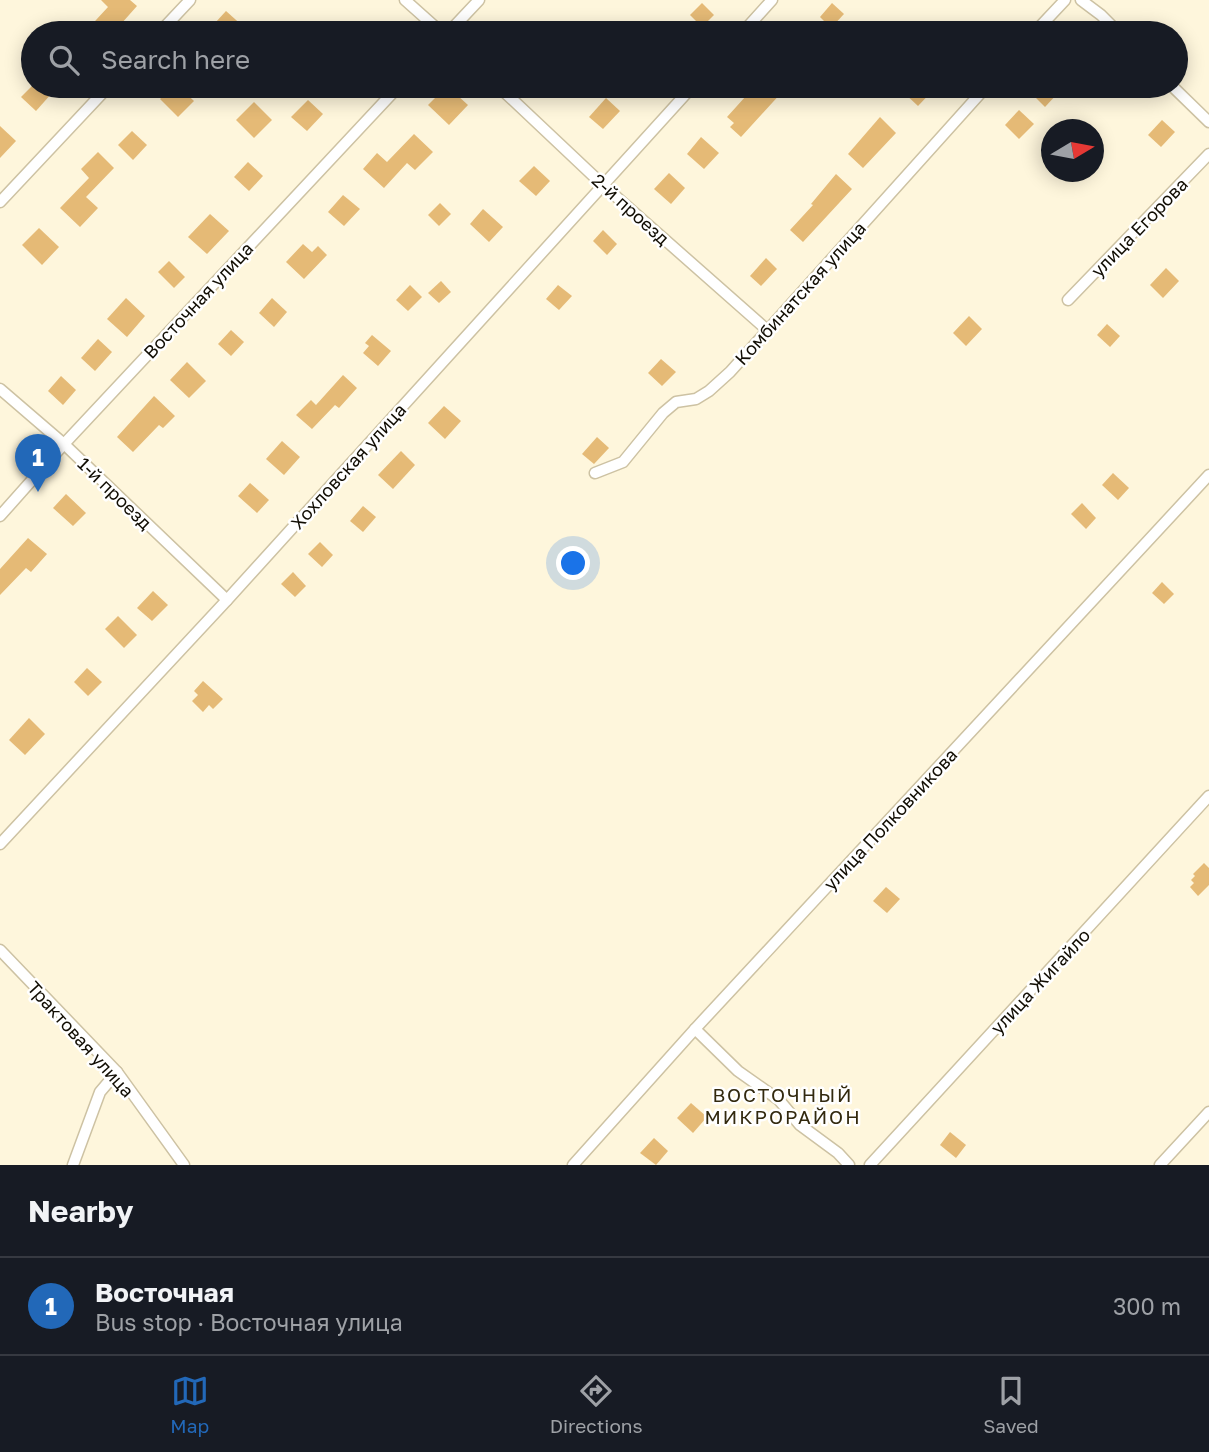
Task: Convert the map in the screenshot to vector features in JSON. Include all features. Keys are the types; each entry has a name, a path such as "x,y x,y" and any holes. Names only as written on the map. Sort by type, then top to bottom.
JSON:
{"street":[{"path":"170,21 190,0"},
{"path":"405,0 430,21"},
{"path":"457,21 479,0"},
{"path":"752,21 772,0"},
{"path":"1045,21 1065,0"},
{"path":"1081,0 1107,21"},
{"path":"0,202 98,98"},
{"name":"Восточная улица","path":"0,516 388,98"},
{"name":"2-й проезд","path":"511,98 603,185 766,329"},
{"name":"Хохловская улица","path":"0,844 226,600 682,98"},
{"name":"Комбинатская улица","path":"595,473 623,462 663,413 676,402 696,399 730,372 976,98"},
{"path":"1184,98 1209,122"},
{"name":"улица Егорова","path":"1068,300 1209,154"},
{"name":"1-й проезд","path":"0,389 64,444 226,600"},
{"name":"улица Полковникова","path":"573,1165 695,1029 1209,475"},
{"name":"улица Жигайло","path":"870,1165 1209,796"},
{"name":"Трактовая улица","path":"0,950 117,1072 184,1165"},
{"path":"695,1029 738,1071 779,1100 800,1125 838,1153 849,1165"},
{"path":"73,1165 100,1092 117,1072"},
{"path":"1160,1165 1209,1112"}],"building":[{"path":"101,0 130,0 137,6 124,21 95,21 108,7"},
{"path":"702,3 714,15 708,21 696,21 690,15"},
{"path":"832,3 844,14 838,21 824,21 820,17"},
{"path":"226,11 237,21 217,21"},
{"path":"22,98 48,98 36,111"},
{"path":"191,98 194,101 178,117 160,99"},
{"path":"435,98 460,98 468,105 449,125 428,105"},
{"path":"606,98 620,111 603,129 589,117"},
{"path":"744,98 777,98 741,137 730,127 734,123 727,117"},
{"path":"909,98 926,98 918,106"},
{"path":"1036,98 1053,98 1045,107"},
{"path":"308,100 323,114 307,131 291,117"},
{"path":"254,102 272,120 254,138 236,120"},
{"path":"1019,110 1034,124 1019,139 1005,125"},
{"path":"880,117 896,133 863,168 848,154"},
{"path":"1162,120 1175,132 1161,147 1148,135"},
{"path":"0,126 16,141 0,158"},
{"path":"132,131 147,145 133,160 118,145"},
{"path":"414,134 433,152 415,170 407,163 384,188 363,169 377,153 387,162"},
{"path":"701,137 719,153 704,169 687,154"},
{"path":"98,152 114,168 86,197 98,208 80,227 60,208 89,178 81,169"},
{"path":"248,162 263,176 249,191 234,177"},
{"path":"534,166 550,181 536,196 519,181"},
{"path":"669,173 685,188 671,204 654,189"},
{"path":"836,174 852,189 803,242 790,230"},
{"path":"343,195 360,209 344,226 328,212"},
{"path":"440,203 451,214 439,226 428,215"},
{"path":"483,209 503,227 489,242 470,224"},
{"path":"210,214 229,231 207,254 188,237"},
{"path":"39,228 59,247 42,265 22,245"},
{"path":"603,230 617,244 607,255 593,241"},
{"path":"303,244 312,252 318,246 327,255 304,279 286,262"},
{"path":"766,258 777,269 761,286 750,276"},
{"path":"169,261 185,277 174,288 158,272"},
{"path":"1166,268 1179,281 1163,298 1150,285"},
{"path":"441,281 451,292 439,303 428,293"},
{"path":"410,285 422,297 408,311 396,300"},
{"path":"558,285 572,296 559,310 546,299"},
{"path":"126,298 145,316 127,337 107,319"},
{"path":"272,298 287,312 274,327 259,313"},
{"path":"969,316 982,329 966,346 953,333"},
{"path":"1107,324 1120,336 1110,347 1097,335"},
{"path":"231,330 244,342 231,356 218,344"},
{"path":"372,335 391,351 378,366 363,353 369,346 365,343"},
{"path":"98,339 112,352 95,371 81,358"},
{"path":"661,359 676,372 662,386 648,373"},
{"path":"187,362 206,381 189,398 170,380"},
{"path":"343,375 357,388 339,408 335,405 312,429 296,415 311,400 316,405"},
{"path":"61,376 76,390 63,405 48,391"},
{"path":"154,396 175,416 163,428 159,425 133,452 117,437"},
{"path":"444,406 461,421 445,439 428,423"},
{"path":"597,437 609,448 594,464 582,454"},
{"path":"282,441 300,457 284,475 266,459"},
{"path":"401,451 415,465 393,489 378,475"},
{"path":"1113,473 1129,488 1118,500 1102,485"},
{"path":"250,483 269,500 257,513 238,496"},
{"path":"66,494 86,513 73,526 53,508"},
{"path":"1082,503 1096,518 1086,529 1071,514"},
{"path":"363,506 376,517 363,532 350,521"},
{"path":"28,538 47,554 31,572 26,568 0,595 0,569"},
{"path":"320,542 333,555 322,567 308,554"},
{"path":"293,572 306,586 295,597 281,584"},
{"path":"1162,582 1174,594 1164,604 1152,593"},
{"path":"153,591 168,605 152,621 137,608"},
{"path":"118,616 137,635 124,648 105,629"},
{"path":"87,668 102,682 88,696 74,682"},
{"path":"203,681 223,699 213,709 209,705 203,712 192,701 198,695 194,691"},
{"path":"29,718 45,734 25,755 9,740"},
{"path":"1204,863 1209,868 1209,885 1198,896 1190,887 1194,883 1191,880"},
{"path":"886,887 900,899 887,913 873,901"},
{"path":"691,1103 707,1117 693,1133 677,1118"},
{"path":"950,1132 966,1145 956,1158 940,1145"},
{"path":"654,1138 668,1151 656,1165 640,1153"}],"place":[{"name":"Восточная","path":"38,492"}],"district":[{"name":"ВОСТОЧНЫЙ МИКРОРАЙОН","path":"783,1105"}]}
